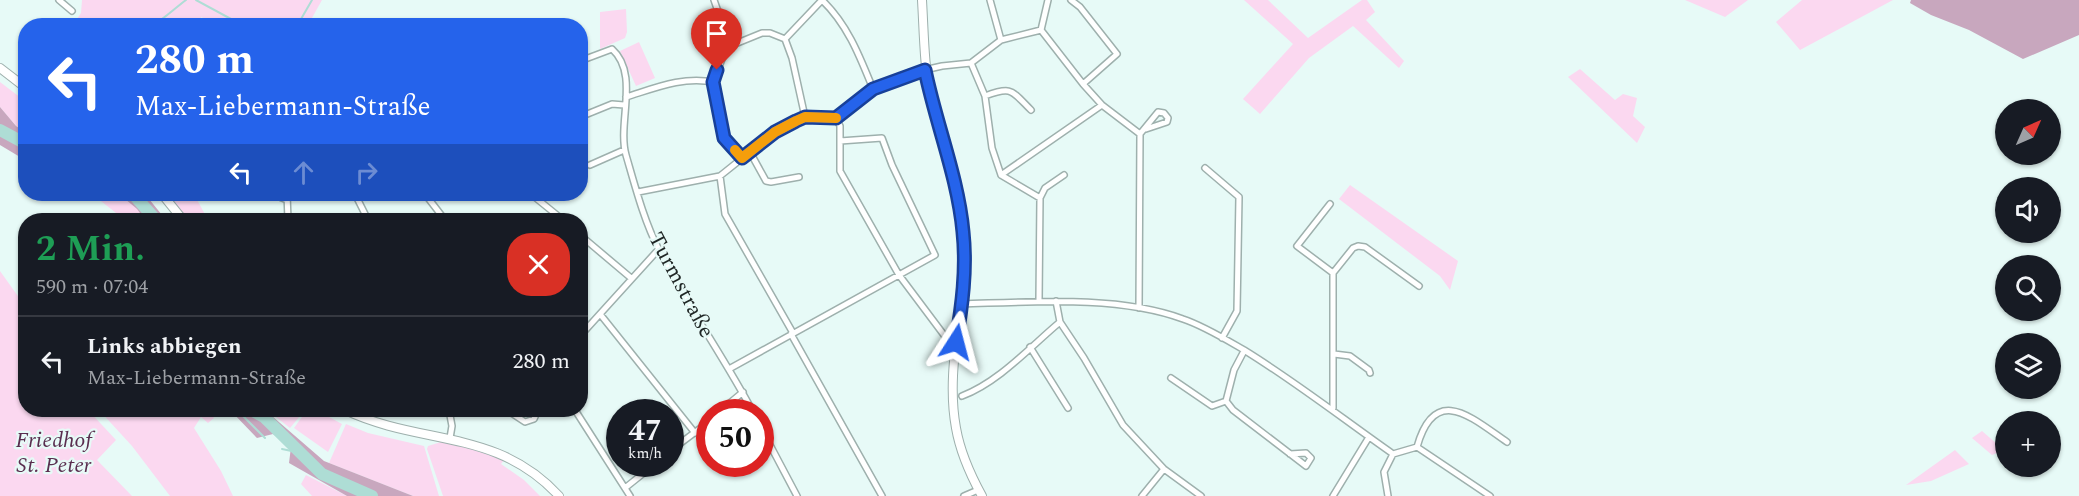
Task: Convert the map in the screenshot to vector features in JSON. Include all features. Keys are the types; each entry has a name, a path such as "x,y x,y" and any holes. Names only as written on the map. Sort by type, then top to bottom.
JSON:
{"main road":[{"path":"922,0 925,70 955,185 963,231 962,304 953,381 956,428 980,493"},
{"path":"0,68 18,82"},
{"path":"168,201 177,213"},
{"path":"364,417 396,429 450,438 497,451 530,470 559,496"}],"street":[{"path":"59,0 72,11"},
{"path":"714,0 730,46"},
{"path":"785,39 822,0 836,13 846,29 873,89"},
{"path":"990,0 1001,40"},
{"path":"1041,30 1048,0"},
{"path":"1071,0 1080,7 1117,54 1083,84"},
{"path":"638,192 720,176 775,132 805,117 836,118 873,89 925,70 971,63 1001,40 1041,30"},
{"path":"1041,30 1102,105 1140,134"},
{"path":"742,158 724,138 713,82 730,46 762,33 770,33 785,39 792,58 805,117"},
{"name":"Turmstraße","path":"588,58 612,49 625,73 624,150 658,250 697,322 729,369 746,399"},
{"path":"971,63 985,96 992,148 1001,175 1040,198"},
{"path":"626,97 683,80 697,79 713,82"},
{"path":"985,96 1003,89 1013,92 1031,110"},
{"path":"588,114 612,104 624,105"},
{"path":"1001,175 1102,105"},
{"path":"836,118 840,126 840,171 899,275 947,339 956,342"},
{"path":"1139,308 1140,134 1146,129"},
{"path":"729,369 935,255 892,165 882,138 840,141"},
{"path":"590,165 624,150"},
{"path":"750,152 766,181 799,177"},
{"path":"1205,168 1239,197 1237,311 1222,338"},
{"path":"1039,300 1040,198 1045,188 1064,175"},
{"path":"720,176 725,214 882,496"},
{"path":"430,201 440,213"},
{"path":"540,201 554,213"},
{"path":"1330,204 1297,246 1333,273"},
{"path":"588,242 631,278"},
{"path":"1333,408 1333,273 1353,248 1365,247 1419,286"},
{"path":"588,327 658,250"},
{"path":"962,304 1056,301 1139,308 1183,319 1222,338 1286,375 1393,454"},
{"path":"1056,301 1060,322 1123,425 1164,469 1201,496"},
{"path":"600,314 696,433 684,441"},
{"path":"962,396 1001,373 1060,322"},
{"path":"1030,347 1068,408"},
{"path":"1244,351 1234,370 1227,401 1233,410 1290,454"},
{"path":"1334,354 1350,356 1370,373"},
{"path":"1171,378 1212,406 1227,401"},
{"path":"734,399 742,392"},
{"path":"1417,447 1420,435 1434,415 1451,410 1466,413 1507,442"},
{"path":"450,417 452,426 450,438"},
{"path":"518,417 525,422 535,417"},
{"path":"579,417 630,496"},
{"path":"1333,496 1369,437"},
{"path":"1388,496 1384,472 1393,454 1417,447"},
{"path":"1417,447 1490,496"},
{"path":"774,452 797,496"},
{"path":"1142,496 1164,469"},
{"path":"625,488 639,477"},
{"path":"964,496 980,493"}],"green space":[{"path":"82,0 322,0 312,18 78,18 81,13"},
{"path":"1244,0 1268,0 1308,38 1362,0 1367,0 1375,12 1366,20 1404,61 1399,68 1353,26 1309,58 1260,114 1243,99 1293,44"},
{"path":"1685,0 1748,0 1725,17"},
{"path":"1802,0 1893,0 1800,50 1776,22"},
{"path":"626,9 625,38 600,49 600,12"},
{"path":"639,42 655,78 636,86 620,51"},
{"path":"1580,69 1615,100 1623,94 1637,98 1633,116 1645,127 1637,143 1568,77"},
{"path":"0,82 18,96 18,127 16,126 0,107"},
{"path":"1350,185 1458,261 1450,290 1440,276 1339,199"},
{"path":"101,201 127,201 140,213 116,213"},
{"path":"172,201 198,201 204,213 181,213"},
{"name":"Friedhof St. Peter","path":"0,271 18,296 18,417 95,417 116,440 97,460 132,496 0,496"},
{"path":"105,417 201,417 194,428 221,471 233,496 170,496 132,446"},
{"path":"201,417 213,417 208,423"},
{"path":"276,417 299,417 290,428"},
{"path":"302,417 329,417 342,424 328,452 294,428"},
{"path":"346,424 368,433 424,446 439,496 413,496 329,463"},
{"path":"1982,431 1995,442 1995,454 1992,455 1972,438"},
{"path":"441,442 469,448 504,460 501,464 524,480 540,496 443,496 427,449 428,446"},
{"path":"1955,450 1969,464 1931,481 1906,485"},
{"path":"306,475 347,496 312,496 301,484"}],"shaded area":[{"path":"1911,0 2079,0 2079,35 2023,59 1969,30 1931,15 1910,3"},
{"path":"0,107 18,127 18,156 0,145"},
{"path":"127,201 151,201 160,213 140,213"},
{"path":"237,417 273,417 324,461 413,496 347,496 289,463 291,447 273,434 257,438"}],"waterway":[{"path":"164,18 186,0"},
{"path":"196,0 229,18"},
{"path":"302,18 312,0"},
{"path":"0,130 18,140"},
{"path":"139,201 150,213"},
{"path":"244,417 265,438"},
{"path":"264,417 322,474 372,496"},
{"path":"282,449 301,453"}],"slow traffic":[{"path":"735,150 742,158 775,132 805,117 836,118"}],"route":[{"path":"717,70 713,82 724,138 742,158 775,132 796,121 805,117 836,118 873,89 925,70 955,185 963,231 964,277 956,342"}]}
